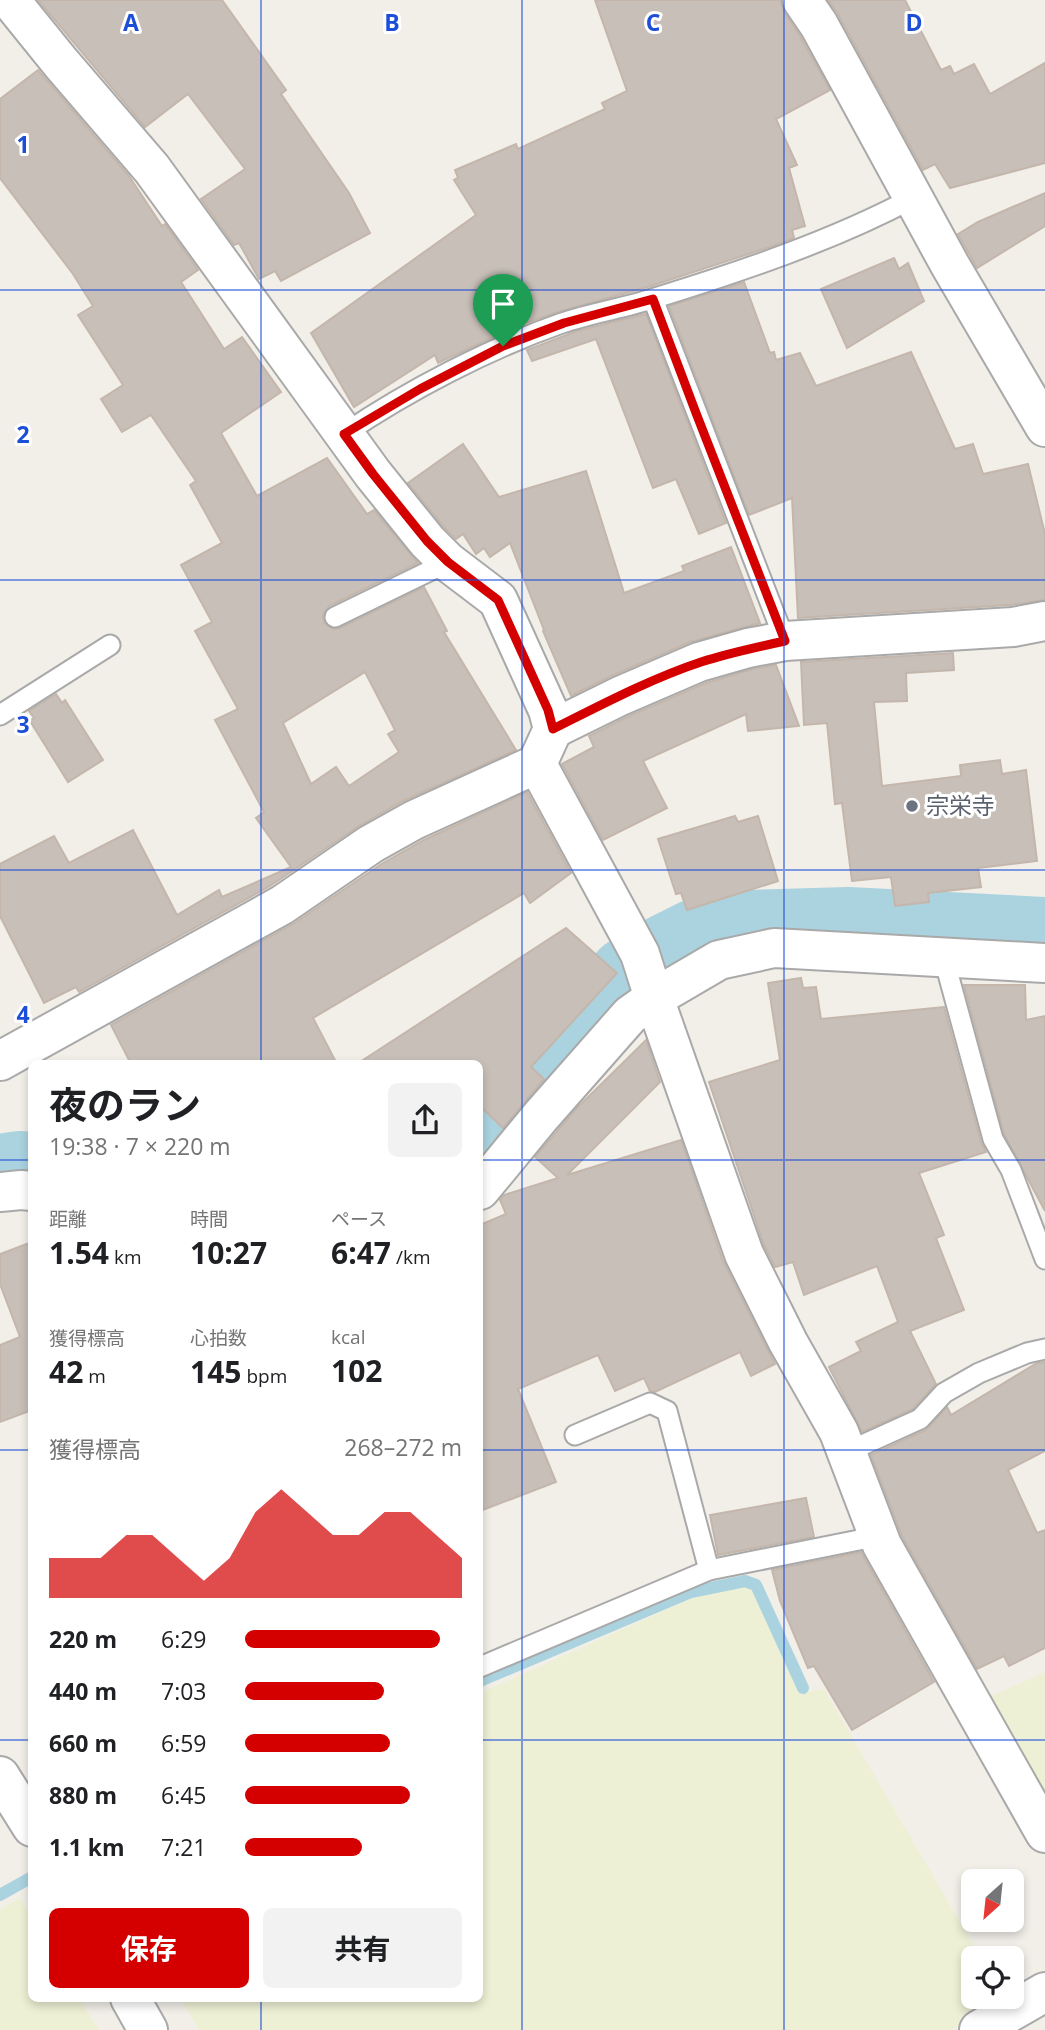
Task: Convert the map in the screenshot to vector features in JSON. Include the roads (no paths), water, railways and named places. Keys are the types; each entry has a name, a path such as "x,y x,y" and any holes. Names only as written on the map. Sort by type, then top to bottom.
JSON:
{"street":[{"path":"10,0 152,169 373,474 427,541 448,562 498,600 548,710 553,729"},
{"path":"802,0 819,25 950,265 1045,427"},
{"path":"0,1061 282,905 371,844 414,820 537,764 553,729 699,662 785,641 1013,627 1045,621"},
{"path":"537,764 640,954 744,1254 788,1342 839,1432 882,1545 1045,1833"},
{"path":"483,1186 629,1015 719,960 774,948 1045,963"},
{"path":"0,1192 28,1191"},
{"path":"0,1776 28,1822"},
{"path":"979,2030 1045,1993"},
{"path":"132,2002 148,2030"}],"lane":[{"path":"344,434 420,389 503,346 564,323 653,299 776,257 882,214 913,198"},
{"path":"653,299 785,641"},
{"path":"335,617 448,562"},
{"path":"0,715 110,645"},
{"path":"944,958 993,1139 1012,1170 1045,1259"},
{"path":"846,1452 920,1419 944,1393 979,1373 1027,1353 1045,1349"},
{"path":"575,1435 650,1403 667,1411 709,1570"},
{"path":"483,1666 709,1570 879,1536"}],"waterway":[{"path":"483,1150 627,974 695,936 746,927 848,924 1045,934"},
{"path":"0,1171 28,1169"},
{"path":"483,1680 691,1592 745,1581 756,1585 803,1688"},
{"path":"0,1895 28,1879"}],"place":[{"name":"宗栄寺","path":"912,806"}]}
